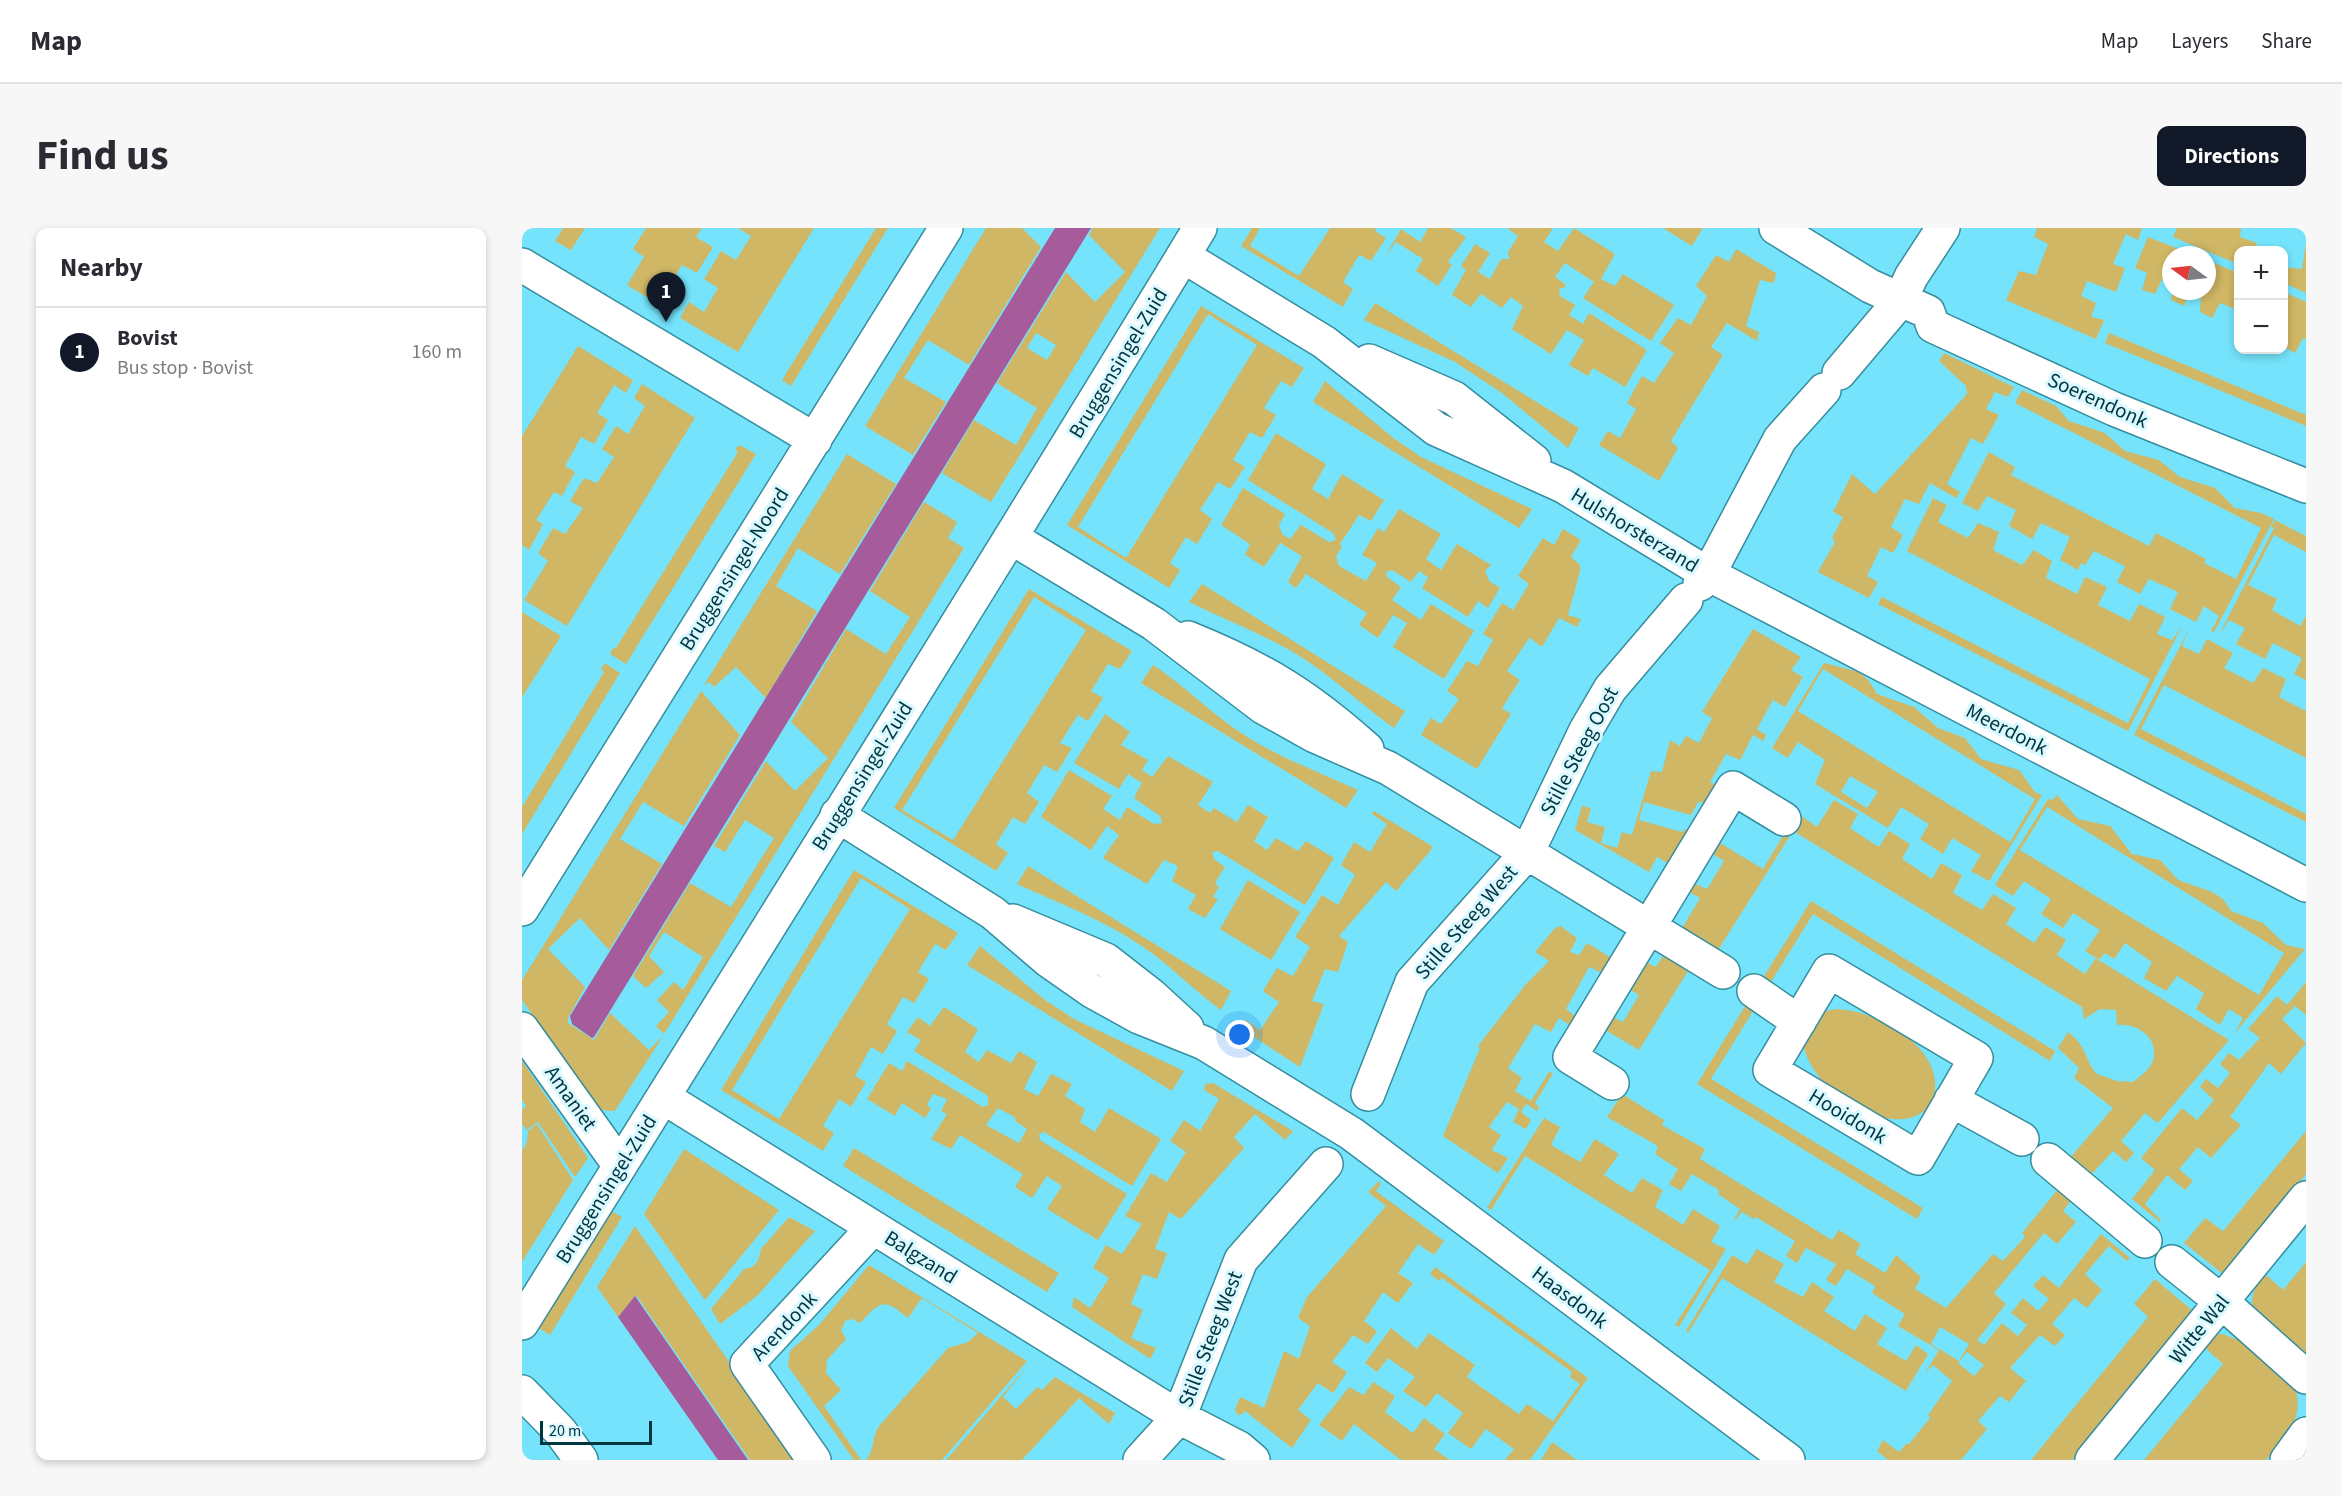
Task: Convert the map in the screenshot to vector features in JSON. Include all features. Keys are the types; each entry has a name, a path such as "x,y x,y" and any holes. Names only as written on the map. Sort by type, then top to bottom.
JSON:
{"street":[{"name":"Bruggensingel-Noord","path":"522,909 946,228"},
{"name":"Bruggensingel-Zuid","path":"522,1323 1012,538 1200,228"},
{"name":"Soerendonk","path":"1776,228 1846,272 1900,301 1928,312 1933,326 2114,409 2306,486"},
{"name":"Stille Steeg Oost","path":"1527,853 1586,730 1610,689 1698,586 1780,439 1900,301 1911,277 1943,228"},
{"name":"Hulshorsterzand","path":"1183,256 1324,342 1436,429 1563,486 1698,586"},
{"path":"522,265 815,440"},
{"path":"1012,538 1154,624 1263,707 1315,736 1388,768 1723,972"},
{"name":"Meerdonk","path":"1698,586 2306,885"},
{"path":"1612,1083 1570,1057 1733,788 1784,819"},
{"name":"Haasdonk","path":"837,815 993,913 1048,961 1092,992 1139,1017 1204,1043 1352,1134 1788,1460"},
{"name":"Stille Steeg West","path":"1368,1094 1412,982 1527,853"},
{"name":"Hooidonk","path":"1829,971 1976,1058 1951,1101 1918,1158 1770,1070 1829,971"},
{"path":"1754,991 1799,1022"},
{"name":"Amaniet","path":"522,1029 620,1166"},
{"name":"Balgzand","path":"663,1097 1179,1417 1239,1448 1253,1460"},
{"path":"1951,1101 2022,1138"},
{"path":"2048,1160 2145,1241"},
{"name":"Stille Steeg West","path":"1140,1460 1179,1417 1241,1260 1326,1164"},
{"name":"Witte Wal","path":"2092,1460 2306,1198"},
{"name":"Arendonk","path":"814,1460 747,1364 873,1227"},
{"path":"2172,1262 2221,1301 2306,1377"},
{"path":"522,1392 560,1431 580,1460"},
{"path":"2287,1460 2306,1434"}],"shaded area":[{"path":"563,228 585,228 571,250 555,241"},
{"path":"646,228 702,228 696,237 713,247 697,273 682,265 668,288 682,298 679,302 667,295 661,306 627,285 644,257 633,249"},
{"path":"738,228 814,228 738,352 680,318 689,302 704,312 718,288 704,279 721,251 736,260 751,236"},
{"path":"876,228 888,228 791,386 782,380"},
{"path":"986,228 1022,228 1041,247 969,365 928,340 904,378 946,402 913,455 865,426"},
{"path":"1055,228 1091,228 592,1038 572,1024 570,1016"},
{"path":"1093,228 1160,228 991,502 942,473 974,420 1016,445 1037,408 997,383 1066,272 1095,302 1125,272 1089,235","holes":["1036,333 1056,345 1047,360 1027,348"]},
{"path":"1252,228 1260,228 1250,246 1299,276 1330,228 1376,228 1375,231 1386,238 1371,261 1359,255 1343,282 1353,289 1343,307 1241,246"},
{"path":"1428,228 1451,228 1466,237 1448,262 1452,265 1438,286 1416,271 1423,259 1396,242 1386,255 1401,229 1420,242"},
{"path":"1507,228 1553,228 1544,242 1558,251 1574,228 1615,254 1601,279 1615,286 1623,274 1674,305 1651,341 1583,298 1594,282 1565,263 1555,277 1565,284 1565,287 1559,289 1560,296 1575,305 1569,315 1583,324 1589,313 1647,350 1625,387 1593,368 1588,376 1569,365 1584,340 1567,330 1551,354 1512,329 1523,306 1511,297 1502,308 1481,294 1471,307 1452,295 1466,270 1461,266 1475,244 1490,253 1478,272 1490,279 1501,259 1509,259 1508,252 1518,236"},
{"path":"1663,228 1703,228 1692,246"},
{"path":"2037,228 2142,228 2138,240 2126,234 2113,264 2125,268 2116,292 2087,281 2081,296 2096,303 2091,317 2104,320 2096,339 2006,300 2019,271 2036,275 2048,244 2034,237"},
{"path":"2177,228 2241,228 2240,237 2257,243 2256,246 2234,246 2234,262 2216,255 2216,246 2195,246 2173,237"},
{"path":"2148,237 2171,246 2162,246 2162,279 2155,294 2142,290 2147,273 2135,268"},
{"path":"2306,243 2306,293 2288,285 2288,267 2302,269"},
{"path":"1736,249 1776,273 1774,283 1760,280 1746,326 1759,332 1757,341 1727,323 1711,347 1723,355 1671,441 1678,448 1659,481 1599,445 1608,431 1620,438 1636,409 1627,403 1642,376 1654,383 1674,353 1660,343 1678,318 1691,325 1707,296 1696,286 1716,255 1729,262"},
{"path":"2216,264 2234,271 2234,308 2220,303 2212,318 2200,312 2201,300 2216,300"},
{"path":"2288,294 2306,302 2306,339 2303,338 2295,353 2288,349"},
{"path":"2171,300 2186,300 2184,306"},
{"path":"1375,303 1579,428 1568,448 1502,393 1455,362 1364,320"},
{"path":"1201,306 1304,368 1292,387 1281,381 1264,408 1276,415 1262,438 1250,432 1233,460 1245,467 1230,489 1218,482 1200,510 1212,519 1197,544 1186,537 1170,563 1180,570 1169,588 1067,525","holes":["1208,314 1257,345 1126,558 1078,527"]},
{"path":"2109,333 2306,415 2306,426 2105,343"},
{"path":"578,346 633,380 626,393 614,385 597,413 608,420 594,444 581,437 565,466 575,472 562,496 554,492 536,520 543,524 529,550 522,545 522,436"},
{"path":"1944,353 2014,387 2008,397 1995,392 1986,409 1999,415 1983,444 1971,438 1947,484 1960,492 1956,498 1930,483 1919,504 1905,499 1891,527 1903,535 1893,553 1881,547 1867,576 1878,582 1869,598 1818,572 1835,542 1832,538 1843,517 1833,512 1852,474 1875,494 1967,394 1966,386 1939,361"},
{"path":"1325,381 1392,437 1421,457 1532,509 1519,528 1313,402"},
{"path":"642,384 695,418 567,626 524,600 548,561 538,553 553,528 565,534 583,508 570,501 584,478 597,483 614,457 602,449 616,426 628,434 645,406 634,398"},
{"path":"2022,390 2056,406 2069,421 2105,433 2125,451 2159,460 2180,477 2215,488 2235,508 2261,513 2274,519 2214,632 2211,631 2219,616 2204,606 2196,622 2170,609 2178,592 2149,579 2140,594 2117,582 2125,566 2094,551 2085,565 2081,563 2078,570 2060,560 2070,537 2041,523 2032,539 2009,526 2016,510 1987,496 1978,511 1962,503 1989,452 2015,467 2011,475 2149,546 2156,533 2206,559 2204,563 2236,579 2261,528 2015,403"},
{"path":"1276,433 1326,464 1312,489 1328,499 1342,474 1384,500 1371,521 1359,515 1340,544 1342,547 1336,556 1339,566 1366,581 1377,563 1362,555 1378,528 1384,532 1399,509 1441,534 1426,559 1441,570 1457,544 1491,565 1485,571 1489,581 1500,588 1488,608 1478,601 1468,617 1422,588 1428,577 1419,571 1411,582 1392,570 1386,572 1387,577 1401,587 1392,600 1421,620 1431,604 1474,631 1444,679 1393,647 1407,623 1393,615 1378,638 1359,625 1367,613 1306,574 1296,588 1288,582 1302,556 1280,543 1264,567 1245,555 1250,544 1221,525 1243,488 1285,514 1279,525 1282,534 1290,539 1301,525 1329,542 1336,540 1333,533 1248,480"},
{"path":"739,445 756,454 626,664 610,654 613,648 616,648 738,452 735,450"},
{"path":"847,454 896,484 840,574 798,548 776,586 817,611 766,698 736,667 714,687 709,682 704,685"},
{"path":"1933,498 1947,505 1938,522 1968,538 1978,523 1999,532 1993,550 2022,565 2034,550 2052,561 2046,578 2077,594 2085,577 2107,587 2098,605 2130,621 2139,604 2165,617 2157,634 2172,640 2182,626 2128,731 1878,604 1882,597 2128,723 2150,679 1907,551"},
{"path":"924,502 957,522 948,538 964,548 664,1034 656,1026 669,1012 657,1000 674,982 683,990 703,957 664,932 649,956 664,972 646,988 633,976 690,883 731,907 774,838 745,820 725,852 714,846 766,761 795,791 828,758 791,722 846,629 886,654 910,617 870,591"},
{"path":"2275,520 2306,536 2306,552 2274,535 2248,585 2277,599 2272,610 2300,626 2306,616 2306,680 2294,674 2302,658 2273,643 2265,659 2236,644 2245,628 2229,620 2219,635 2274,528 2271,527"},
{"path":"1563,529 1581,540 1571,557 1580,565 1580,571 1568,615 1581,619 1577,627 1559,618 1542,647 1530,638 1527,641 1507,671 1520,680 1502,708 1511,714 1477,769 1421,735 1431,718 1441,724 1459,699 1447,691 1467,661 1478,666 1493,640 1483,634 1502,603 1513,610 1529,584 1518,576 1543,538 1554,545"},
{"path":"1202,584 1405,711 1394,728 1323,672 1285,647 1189,602"},
{"path":"1029,589 1132,651 1120,669 1108,664 1091,691 1103,698 1088,721 1078,715 1060,743 1072,748 1057,772 1044,765 1027,793 1039,802 1025,824 1013,817 996,844 1008,853 996,871 894,808","holes":["1034,597 1086,630 953,840 902,810"]},
{"path":"522,612 561,636 522,697"},
{"path":"1753,629 1801,657 1791,670 1803,677 1785,707 1773,700 1757,729 1766,735 1763,741 1753,735 1740,760 1726,754 1710,782 1722,788 1710,808 1699,801 1691,815 1644,802 1639,820 1682,832 1685,829 1693,834 1674,867 1657,857 1649,872 1575,830 1582,806 1591,808 1587,822 1605,827 1601,843 1617,848 1622,832 1632,835 1651,771 1662,772 1670,740 1680,746 1686,736 1699,743 1712,718 1702,712"},
{"path":"2189,629 2182,646 2199,654 2207,639 2233,653 2224,668 2253,683 2263,668 2286,679 2279,697 2306,711 2306,758 2164,685 2141,729 2306,814 2306,822 2134,735"},
{"path":"605,663 620,673 522,834 522,807 604,672 601,669"},
{"path":"1824,663 1859,672 1869,681 1877,694 1914,707 1938,728 1965,738 1981,759 2019,770 2035,792 2042,795 1989,881 1971,871 1981,855 1952,838 1943,854 1920,839 1929,824 1901,807 1888,828 1815,784 1825,760 1798,742 1788,758 1772,748","holes":["1823,669 2035,799 2010,842 1798,711","1850,776 1878,792 1867,808 1841,792"]},
{"path":"1153,665 1224,721 1262,746 1358,790 1346,808 1141,683"},
{"path":"701,691 740,735 684,826 643,802 620,839 662,864 609,950 580,918 548,949 585,987 568,1018 568,1023 594,1040 610,1013 649,1050 663,1036 615,1111 602,1110 595,1105 522,1000 522,980"},
{"path":"1105,714 1130,732 1121,745 1148,760 1142,770 1152,777 1168,756 1213,782 1198,805 1210,813 1214,808 1237,822 1248,805 1268,817 1254,841 1267,850 1276,838 1298,851 1306,841 1334,858 1305,905 1218,851 1212,852 1214,859 1225,867 1215,883 1219,887 1213,897 1218,899 1205,918 1188,909 1196,895 1172,881 1178,866 1164,860 1147,884 1103,858 1119,835 1107,826 1091,850 1041,817 1069,770 1112,796 1103,809 1120,820 1127,807 1154,824 1162,823 1160,816 1134,798 1142,783 1128,774 1119,789 1074,763"},
{"path":"2057,795 2078,819 2110,826 2132,854 2160,860 2178,880 2212,892 2223,899 2231,911 2263,923 2286,945 2305,949 2234,1034 2243,1018 2229,1009 2220,1025 2196,1009 2204,993 2177,976 2166,991 2144,978 2152,962 2125,943 2114,959 2105,953 2099,960 2085,951 2100,930 2073,913 2063,928 2041,914 2051,899 2024,881 2013,896 1995,885 2048,799 2052,800","holes":["2047,807 2284,953 2259,995 2020,850"]},
{"path":"1834,800 1858,814 1850,828 1879,847 1889,831 1910,844 1902,859 1932,879 1941,863 1962,875 1953,893 1982,910 1993,894 2016,908 2006,924 2034,943 2045,927 2066,940 2057,955 2085,974 2095,959 2102,962 2229,1040 2158,1123 2145,1113 2121,1141 2134,1153 2126,1162 2113,1151 2090,1176 2069,1159 2113,1108 2074,1078 2079,1068 2058,1048 2068,1032 2080,1044 2097,1074 2117,1081 2133,1082 2146,1071 2154,1057 2152,1043 2144,1032 2131,1026 2117,1025 2116,1010 2100,1009 2084,1019 2082,1007 1793,831 1718,950 1681,930 1700,898 1684,889 1689,881 1707,889 1724,861 1708,851 1715,840 1763,869 1797,813 1817,827"},
{"path":"1374,811 1432,846 1431,850 1396,891 1386,882 1339,936 1348,942 1338,972 1325,969 1312,1001 1324,1004 1300,1067 1246,1032 1243,1024 1246,1020 1260,1030 1279,1002 1263,991 1277,968 1293,976 1310,947 1295,937 1322,895 1338,905 1355,875 1341,865 1354,842 1370,852 1387,824 1372,814"},
{"path":"1028,866 1231,991 1221,1010 1162,961 1121,933 1017,884"},
{"path":"854,870 958,933 946,950 935,944 918,972 929,979 914,1003 903,997 887,1024 897,1031 883,1054 871,1047 855,1076 866,1082 851,1107 839,1099 823,1126 834,1133 823,1151 721,1090","holes":["861,878 910,909 779,1119 732,1090"]},
{"path":"1248,880 1300,912 1271,960 1220,929"},
{"path":"1811,901 2055,1051 2050,1061 1813,914 1769,985 1761,981"},
{"path":"1560,926 1577,938 1570,952 1579,955 1587,943 1615,960 1606,975 1589,967 1566,1009 1579,1019 1574,1028 1559,1018 1551,1032 1535,1024 1508,1068 1522,1078 1515,1091 1531,1101 1549,1072 1553,1073 1535,1103 1539,1107 1537,1111 1526,1104 1521,1112 1531,1120 1526,1129 1513,1122 1519,1109 1507,1102 1489,1127 1501,1135 1492,1150 1508,1158 1498,1173 1443,1136 1480,1048 1478,1046 1526,984 1549,961 1535,952 1555,928"},
{"path":"980,946 1045,1000 1074,1019 1184,1071 1172,1091 967,965"},
{"path":"1665,953 1715,983 1713,986 1688,971 1639,1050 1600,1027 1607,1014 1623,1022 1639,995 1624,986 1641,959 1656,967"},
{"path":"2306,982 2306,1015 2295,1006 2282,1019 2306,1043 2281,1074 2269,1063 2230,1117 2241,1125 2211,1158 2198,1147 2179,1169 2193,1181 2185,1190 2167,1175 2145,1204 2161,1220 2160,1222 2132,1199 2155,1170 2141,1158 2182,1108 2197,1120 2214,1100 2200,1087 2206,1079 2218,1088 2230,1073 2220,1064 2229,1053 2239,1060 2260,1038 2248,1029 2277,996 2287,1005"},
{"path":"1747,1003 1755,1008 1711,1079 1923,1208 1917,1219 1697,1084"},
{"path":"944,1007 978,1029 965,1052 979,1062 987,1050 1011,1063 1019,1051 1037,1062 1024,1089 1038,1096 1051,1074 1072,1084 1065,1096 1085,1109 1080,1122 1095,1132 1109,1108 1161,1139 1132,1186 1044,1132 1039,1134 1040,1140 1127,1194 1098,1240 1047,1209 1062,1186 1047,1176 1032,1198 1015,1187 1023,1174 960,1135 951,1149 931,1139 947,1114 941,1111 947,1099 933,1094 927,1105 931,1109 925,1118 902,1103 895,1116 867,1099 889,1063 902,1071 907,1061 983,1107 988,1105 988,1096 914,1051 921,1040 907,1032 918,1017 930,1026","holes":["998,1108 1016,1118 1014,1120 1027,1129 1019,1143 986,1125"]},
{"path":"1836,1009 1854,1011 1873,1017 1909,1039 1923,1053 1932,1069 1935,1087 1930,1106 1910,1118 1894,1119 1877,1116 1842,1098 1827,1085 1806,1055 1803,1039 1821,1012"},
{"path":"522,1061 588,1158 575,1177 538,1122 527,1130 522,1124 522,1110 526,1106 522,1100"},
{"path":"1213,1083 1293,1131 1285,1140 1255,1114 1234,1137 1244,1148 1181,1219 1169,1212 1155,1249 1167,1253 1157,1279 1143,1274 1131,1304 1143,1310 1131,1338 1156,1348 1150,1359 1072,1307 1074,1297 1090,1308 1109,1278 1093,1268 1106,1245 1122,1254 1142,1224 1125,1216 1151,1173 1167,1182 1186,1152 1170,1141 1184,1120 1200,1131 1219,1099 1204,1090 1205,1084"},
{"path":"1622,1094 1664,1120 1662,1125 1705,1149 1700,1159 1832,1240 1839,1230 1861,1244 1855,1254 1885,1273 1896,1255 1921,1277 1915,1289 1946,1308 1993,1254 2003,1261 2025,1237 2022,1233 2059,1188 2072,1199 2063,1211 2076,1222 2057,1244 2044,1233 1994,1293 2006,1304 1977,1340 1984,1345 2002,1323 2018,1336 2027,1325 2011,1313 2023,1298 2038,1311 2049,1299 2033,1286 2043,1275 2059,1288 2101,1234 2130,1258 2127,1261 2109,1246 2085,1274 2102,1290 2087,1308 2074,1298 2052,1324 2065,1335 2055,1346 2040,1335 2010,1368 2026,1381 2009,1402 2000,1396 1978,1421 1987,1429 1961,1460 1888,1460 1877,1451 1883,1440 1899,1452 1906,1444 1909,1444 1930,1418 1928,1415 1952,1381 1933,1365 1925,1373 1939,1350 1898,1326 1905,1314 1872,1293 1875,1286 1847,1269 1836,1286 1826,1280 1836,1264 1806,1248 1797,1263 1786,1256 1795,1241 1756,1217 1754,1219 1742,1212 1732,1223 1740,1209 1718,1194 1719,1190 1692,1174 1681,1191 1669,1184 1678,1169 1655,1154 1658,1146 1607,1117","holes":["1940,1327 1969,1344 1959,1361 1931,1344","1967,1352 1984,1365 1974,1376 1958,1363"]},
{"path":"1544,1118 1560,1127 1551,1145 1580,1162 1595,1139 1619,1154 1604,1175 1632,1193 1642,1178 1663,1190 1655,1207 1683,1225 1693,1209 1720,1226 1711,1242 1726,1249 1679,1327 1675,1325 1710,1270 1525,1156 1491,1210 1487,1208"},
{"path":"537,1124 573,1180 522,1262 522,1151 527,1142 528,1131"},
{"path":"2306,1131 2306,1174 2223,1274 2184,1243 2205,1218 2223,1231"},
{"path":"854,1148 1059,1273 1047,1292 843,1166"},
{"path":"684,1149 779,1210 705,1300 644,1214"},
{"path":"1379,1181 1381,1184 1376,1191 1444,1241 1434,1255 1418,1244 1398,1273 1413,1283 1398,1303 1383,1292 1364,1321 1377,1331 1368,1344 1353,1335 1332,1362 1347,1372 1333,1393 1318,1383 1298,1410 1311,1420 1292,1448 1245,1411 1239,1416 1235,1410 1240,1397 1264,1408 1284,1351 1299,1359 1310,1326 1298,1318 1307,1297 1386,1206 1368,1192"},
{"path":"611,1211 622,1217 550,1335 539,1328"},
{"path":"789,1217 815,1231 757,1296 720,1324 711,1309 744,1269 752,1267 758,1261 761,1249"},
{"path":"635,1226 797,1460 750,1460 636,1295 618,1317 597,1287"},
{"path":"1757,1249 1784,1264 1774,1282 1803,1297 1812,1282 1834,1297 1824,1311 1855,1331 1865,1314 1887,1328 1877,1344 1906,1361 1916,1345 1928,1354 1906,1391 1722,1278 1688,1333 1686,1331 1732,1255 1747,1264"},
{"path":"2306,1262 2306,1354 2292,1346 2262,1321 2253,1308 2252,1301 2253,1293 2265,1274 2283,1290"},
{"path":"869,1265 1027,1361 942,1460 866,1460 879,1426 948,1348 968,1342 978,1333 922,1298 908,1318 893,1307 882,1304 860,1323 852,1319 845,1321 841,1331 846,1339 827,1360 826,1373 841,1390 824,1406 861,1460 854,1460 788,1366 790,1351 819,1325"},
{"path":"1435,1267 1588,1378 1530,1460 1505,1460 1514,1449 1486,1429 1471,1449 1448,1433 1463,1413 1437,1393 1426,1407 1403,1391 1415,1377 1388,1358 1377,1372 1365,1363 1391,1328 1417,1349 1429,1333 1475,1365 1467,1377 1519,1414 1527,1404 1553,1421 1580,1384 1570,1377 1572,1372 1442,1278 1439,1281 1430,1274"},
{"path":"2155,1279 2194,1312 2072,1460 2031,1460 2148,1317 2134,1304"},
{"path":"635,1296 748,1460 718,1460 618,1317"},
{"path":"2223,1334 2248,1344 2296,1390 2297,1411 2286,1436 2266,1460 2144,1460 2223,1364 2204,1347 2212,1335"},
{"path":"1030,1363 1003,1397 1016,1409 1037,1387 1042,1390 1055,1377 1115,1413 1109,1424 1079,1398 1022,1460 946,1460"},
{"path":"1373,1382 1395,1396 1385,1412 1413,1433 1424,1418 1445,1434 1434,1449 1450,1460 1401,1460 1354,1424 1342,1441 1319,1425 1349,1387 1364,1395"},
{"path":"1552,1442 1577,1460 1541,1460"}],"place":[{"name":"Bovist","path":"666,322"}]}
